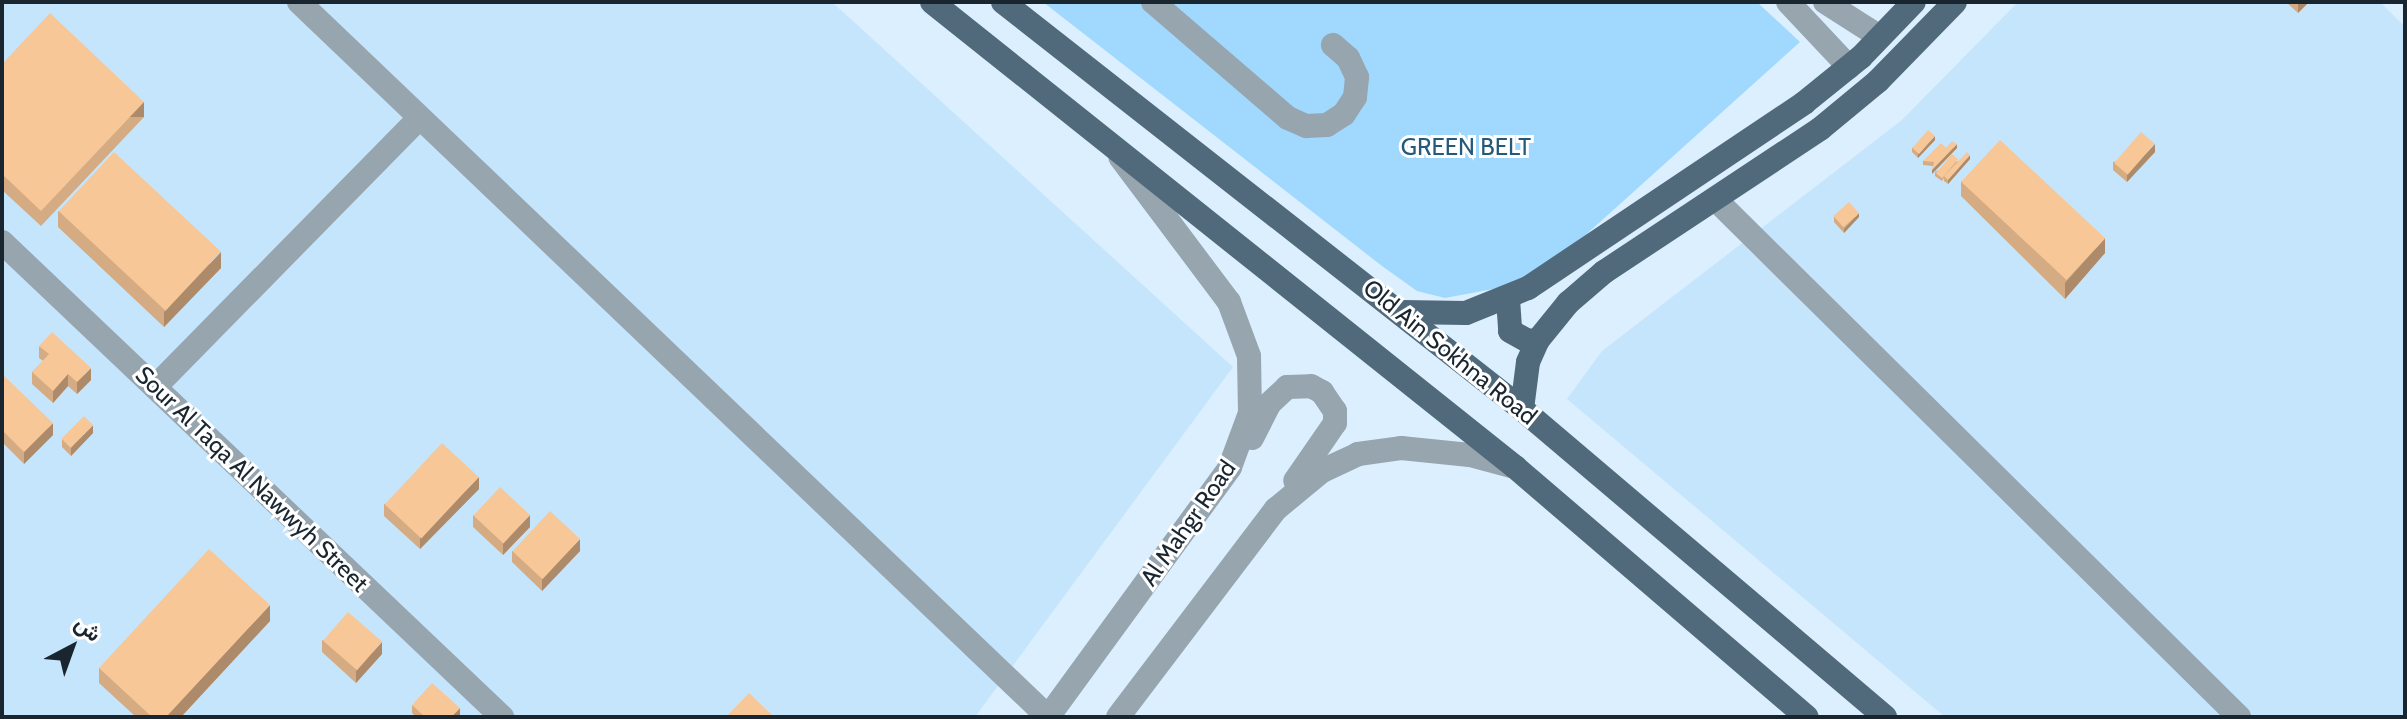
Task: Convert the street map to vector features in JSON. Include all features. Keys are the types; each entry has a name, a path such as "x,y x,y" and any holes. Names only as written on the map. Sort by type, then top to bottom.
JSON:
{"main road":[{"name":"Old Ain Sokhna Road","path":"932,2 1515,467 1807,717"},
{"name":"Old Ain Sokhna Road","path":"1003,2 1522,409 1885,717"},
{"path":"1399,311 1444,315 1508,299 1804,103 1849,67 1914,2"},
{"path":"1522,409 1525,373 1538,340 1586,287 1849,106 1955,2"},
{"path":"1508,299 1510,331 1538,340"}],"street":[{"path":"299,2 1048,717"},
{"path":"1153,2 1288,118 1306,126 1327,125 1344,114 1355,97 1357,77 1348,58 1333,45"},
{"path":"1788,2 1849,67"},
{"path":"1825,2 1880,37"},
{"path":"155,387 419,118"},
{"name":"Al Mahgr Road","path":"1048,717 1230,467 1250,413 1249,356 1229,302 1116,151"},
{"path":"1715,199 2239,717"},
{"name":"Sour Al Taqa Al Nawwyh Street","path":"2,242 502,717"},
{"path":"1118,717 1332,434 1335,411 1322,392 1299,384 1276,394 1230,467"},
{"path":"1276,509 1322,471 1378,449 1447,451 1515,467"}],"shaded area":[{"path":"2,2 832,2 1233,367 975,717 2,717"},
{"path":"2018,2 2380,2 2405,27 2405,717 1945,717 1567,399 1602,351 1902,120"}],"green space":[{"name":"GREEN BELT","path":"1043,2 1757,2 1800,42 1550,267 1509,286 1445,298 1417,291 1382,266"}],"building":[{"path":"50,13 144,102 41,211 2,174 2,64"},
{"path":"1928,130 1935,136 1919,154 1912,148"},
{"path":"2141,132 2155,144 2128,175 2114,163"},
{"path":"2000,140 2105,238 2066,280 1961,182"},
{"path":"1952,141 1957,144 1932,170 1934,162 1923,161 1941,143 1946,148"},
{"path":"114,152 221,252 166,311 59,211"},
{"path":"1967,152 1970,155 1948,180 1944,176"},
{"path":"1952,154 1958,159 1942,178 1936,173"},
{"path":"1849,202 1859,213 1843,227 1833,216"},
{"path":"52,332 91,368 77,382 68,374 53,391 32,372 49,354 39,346"},
{"path":"2,374 53,423 24,452 2,430"},
{"path":"84,416 93,425 71,448 61,439"},
{"path":"442,443 479,477 421,539 385,504"},
{"path":"500,487 530,515 503,543 473,516"},
{"path":"550,511 580,539 542,579 512,551"},
{"path":"209,549 270,605 166,717 152,717 99,668"},
{"path":"348,612 382,642 357,670 323,641"},
{"path":"432,683 460,708 451,717 425,717 412,705"},
{"path":"749,693 774,717 726,717"}]}
